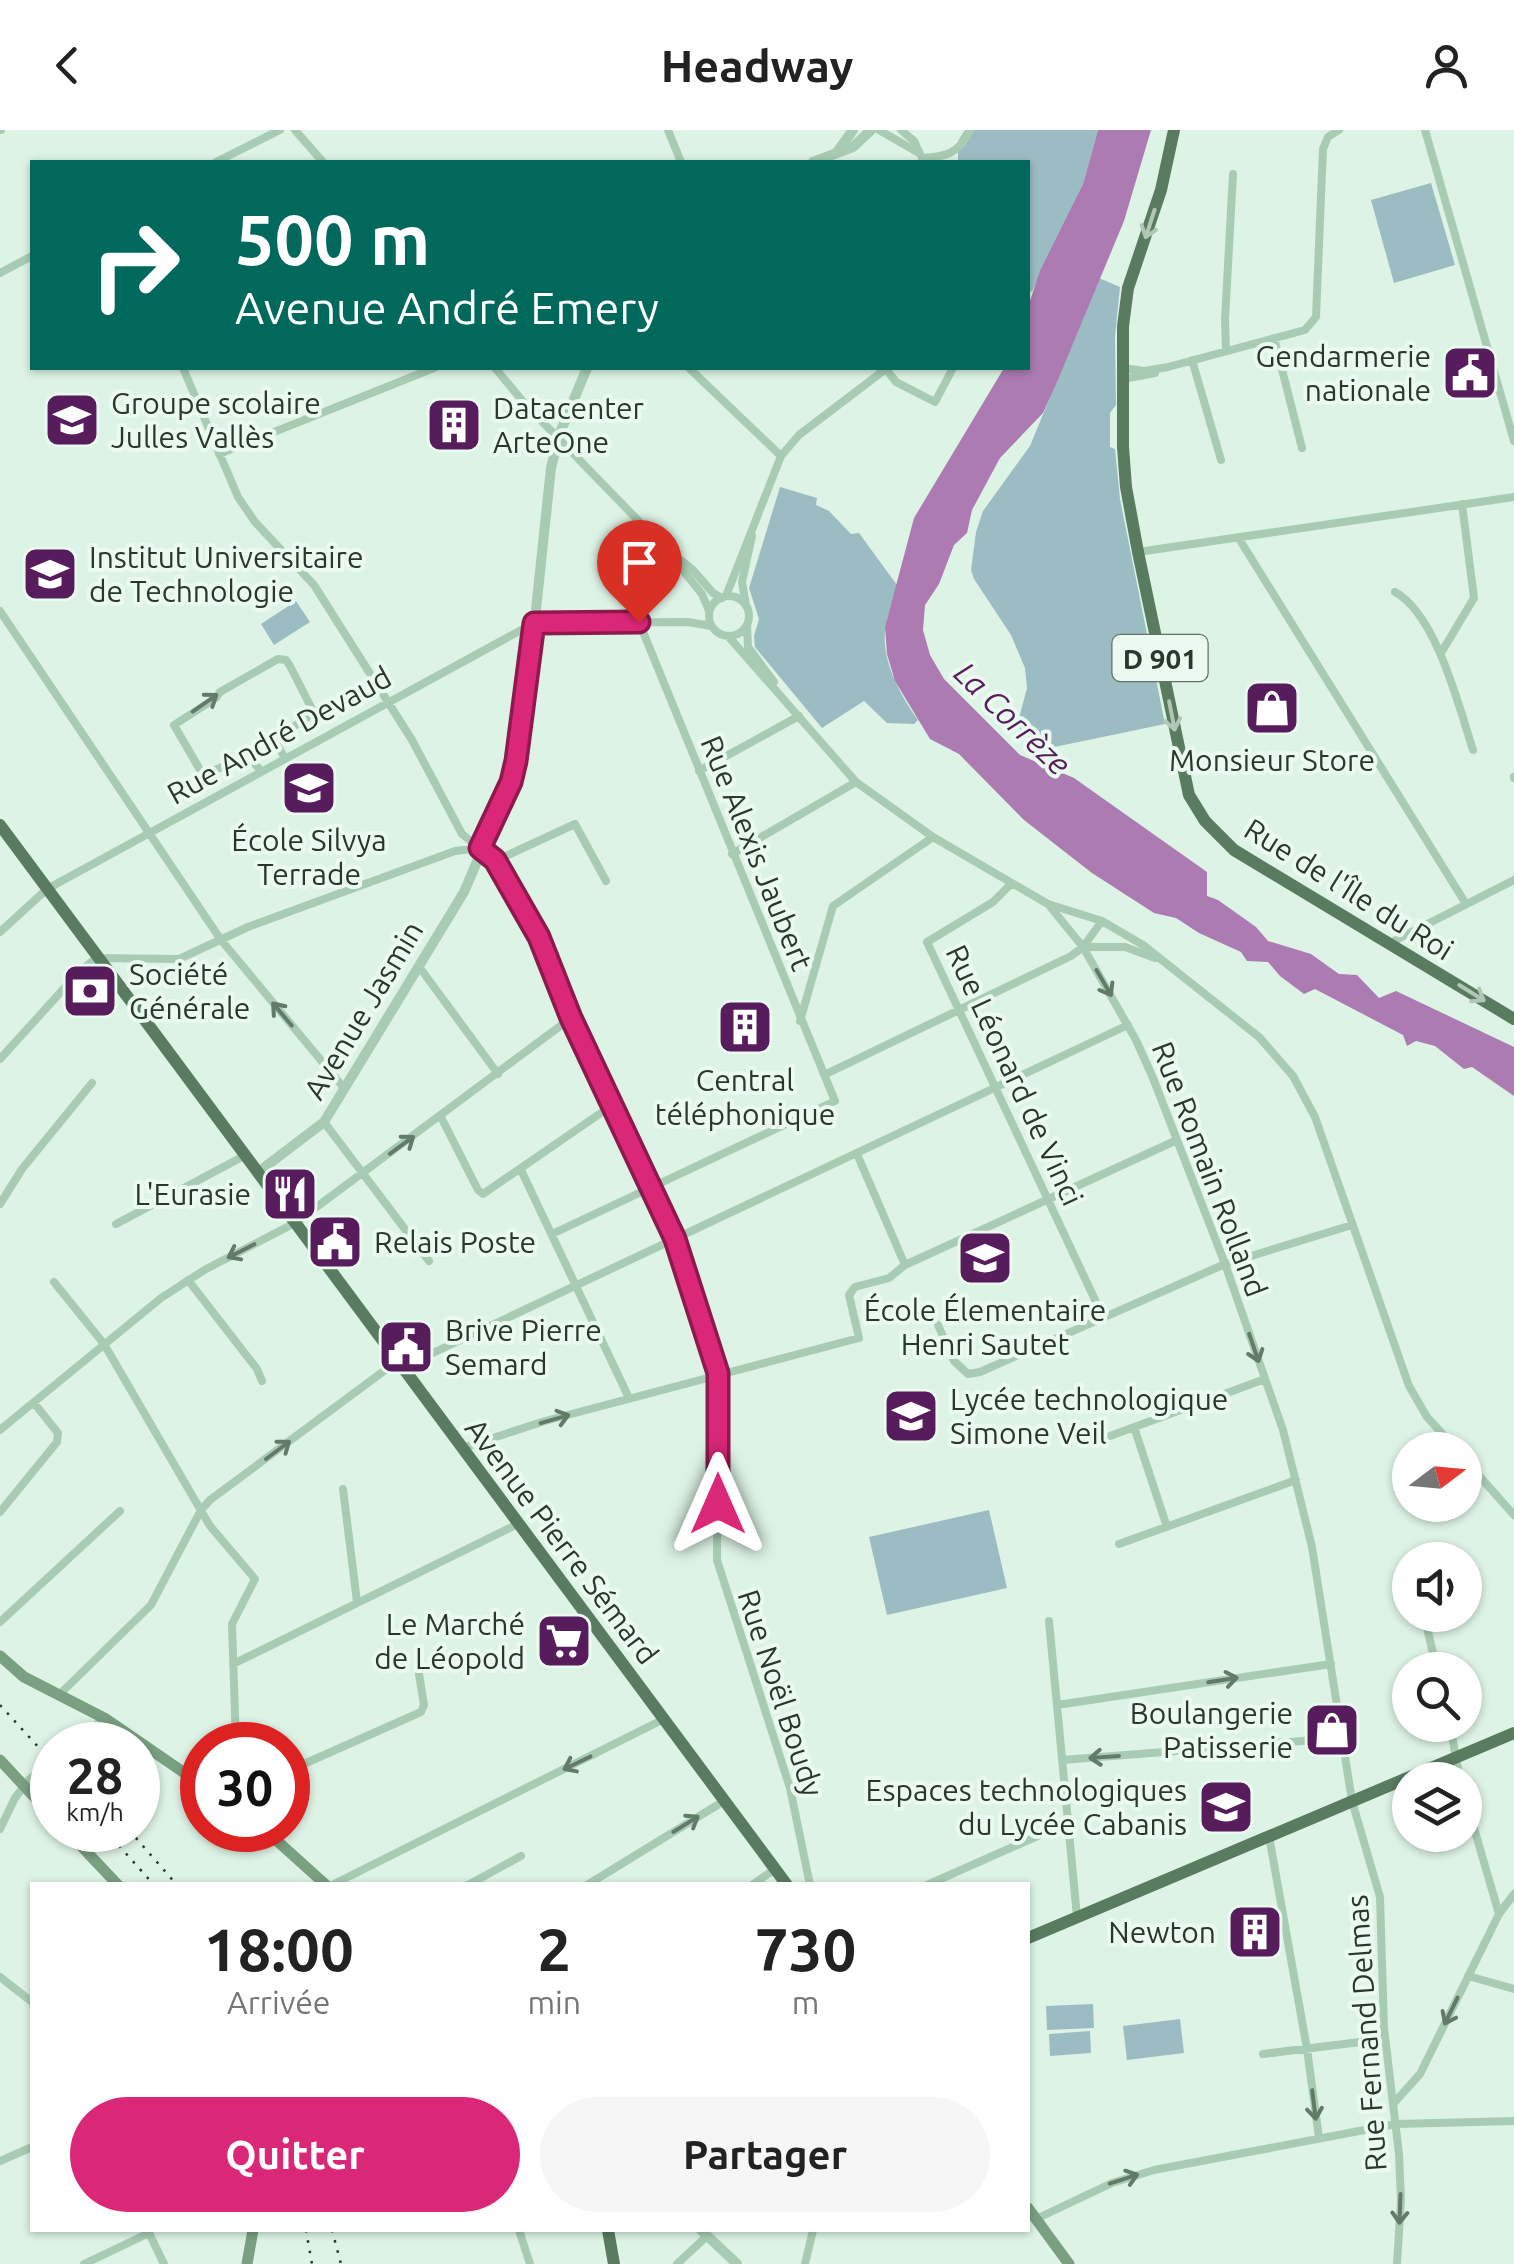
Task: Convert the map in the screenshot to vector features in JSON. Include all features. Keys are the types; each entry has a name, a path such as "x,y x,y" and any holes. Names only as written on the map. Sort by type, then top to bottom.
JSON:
{"main road":[{"name":"Rue de l'Île du Roi","path":"1174,130 1161,190 1128,288 1123,373 1126,487 1184,776 1198,811 1234,850 1514,1019"},
{"name":"Avenue Pierre Sémard","path":"0,826 785,1882"},
{"path":"0,1656 24,1678 106,1719 180,1769"},
{"path":"1030,1937 1514,1734"},
{"path":"0,1760 30,1792"},
{"path":"87,1852 115,1882"},
{"path":"290,1852 325,1882"},
{"path":"1030,2211 1069,2264"},
{"path":"247,2264 253,2232"},
{"path":"608,2232 614,2264"}],"street":[{"path":"220,160 280,130"},
{"path":"295,130 321,160"},
{"path":"668,130 680,160"},
{"path":"836,152 853,130"},
{"path":"818,160 853,147 871,130"},
{"path":"878,130 922,158 937,160 963,142 970,130"},
{"path":"900,130 914,140 922,158"},
{"path":"1123,373 1168,367 1305,330 1316,317 1326,134 1339,130"},
{"path":"1425,130 1514,441"},
{"path":"1226,350 1224,320 1233,174"},
{"path":"0,273 30,257"},
{"path":"1274,338 1302,448"},
{"path":"1192,360 1221,460"},
{"name":"Rue Noël Boudy","path":"185,370 246,510 314,585 412,740 462,834 495,860 539,937 571,1018 675,1239 718,1373 717,1560 790,1788 809,1882"},
{"path":"219,454 429,370"},
{"path":"497,370 661,544 702,594 711,626"},
{"name":"Avenue Jasmin","path":"258,1174 324,1122 464,892 511,782 551,468 559,435 586,370"},
{"path":"691,370 781,456"},
{"path":"688,622 709,612 724,597 781,456 799,434 883,370"},
{"path":"887,370 896,382 935,402 952,370"},
{"path":"1138,552 1514,497"},
{"path":"1442,654 1474,598 1462,504"},
{"path":"534,623 688,622 711,626 728,636 738,633 748,621 742,582 753,531"},
{"path":"1238,538 1466,904"},
{"path":"661,544 692,569 713,593 734,597 746,606"},
{"path":"1395,592 1406,598 1442,654 1473,750"},
{"path":"0,611 220,940 344,1088"},
{"name":"Rue Romain Rolland","path":"748,621 748,648 784,698"},
{"name":"Rue Alexis Jaubert","path":"639,622 835,1101 650,1187"},
{"name":"Rue André Devaud","path":"0,932 47,889 534,623"},
{"name":"Rue Romain Rolland","path":"728,636 856,782 932,837 1048,904 1083,948 1128,1025 1153,1078 1225,1264 1283,1430 1314,1558 1352,1801"},
{"path":"261,772 248,756 203,775 174,725 220,692 278,659 286,660 314,713 277,738 284,758"},
{"path":"699,771 799,716"},
{"path":"732,854 856,782"},
{"path":"495,860 575,824 606,881"},
{"path":"800,1021 833,906 932,837"},
{"path":"0,1059 96,958 180,958 454,851 480,848"},
{"path":"1390,942 1514,880"},
{"name":"Rue Léonard de Vinci","path":"1010,884 993,902 928,942 1104,1319"},
{"path":"1048,904 1102,922 1143,945 1259,1036 1292,1076 1315,1117 1417,1403 1441,1432"},
{"path":"1083,948 1102,922"},
{"path":"824,1076 1083,948 1126,947 1159,960"},
{"path":"420,968 498,1074"},
{"path":"0,1430 188,1280 295,1223 571,1018"},
{"path":"60,1694 151,1605 201,1510 330,1408 399,1365 576,1286 1128,1025"},
{"path":"0,1204 22,1169 92,1083"},
{"path":"441,1117 478,1190 484,1194 611,1106"},
{"path":"324,1122 430,1262"},
{"path":"462,1448 718,1373 859,1338 849,1294 855,1287 890,1278 905,1264 1176,1140"},
{"path":"857,1154 905,1264"},
{"path":"116,1224 244,1156"},
{"path":"521,1170 628,1398"},
{"path":"552,1234 650,1187"},
{"path":"938,1325 954,1361 968,1374 1225,1264 1352,1225"},
{"path":"188,1280 257,1369 262,1381"},
{"path":"54,1282 104,1344 210,1526 256,1579 232,1624 235,1722"},
{"path":"1099,1440 1265,1379"},
{"path":"0,1512 57,1442 58,1434 34,1403"},
{"path":"1134,1427 1167,1526"},
{"path":"1482,1479 1514,1514"},
{"path":"1119,1544 1296,1480"},
{"path":"342,1488 357,1602"},
{"path":"0,1622 120,1511"},
{"path":"233,1664 520,1523"},
{"path":"1049,1621 1077,1917"},
{"path":"1057,1705 1331,1664"},
{"path":"310,1761 421,1712 424,1705 419,1674"},
{"path":"102,1722 106,1719"},
{"path":"335,1882 664,1719"},
{"path":"1062,1760 1341,1738"},
{"path":"1453,1742 1457,1762"},
{"path":"0,1829 14,1798 30,1780"},
{"path":"593,1882 724,1800"},
{"name":"Rue Fernand Delmas","path":"1352,1801 1380,1897 1386,2039 1401,2200 1396,2264"},
{"path":"934,1882 1068,1823"},
{"path":"1269,1836 1268,1856 1307,2049 1319,2138"},
{"path":"1481,1852 1499,1914"},
{"path":"473,1882 521,1856"},
{"path":"756,1882 776,1869"},
{"path":"1393,2104 1420,2074 1499,1914 1514,1894"},
{"path":"1468,1976 1514,1989"},
{"path":"0,1977 30,2000"},
{"path":"1267,2051 1386,2039"},
{"path":"1036,2219 1112,2182 1154,2170 1396,2124 1514,2121"},
{"path":"0,2161 30,2148"},
{"path":"84,2264 150,2232 164,2264"},
{"path":"520,2232 530,2264"},
{"path":"805,2264 813,2232"},
{"path":"677,2264 704,2233 737,2264"}],"shaded area":[{"path":"965,130 1098,130 1083,184 1032,292 1030,160 958,160 958,141"},
{"path":"1098,130 1151,130 1124,221 1043,413 1000,458 972,510 967,533 954,545 939,584 925,605 923,630 930,655 944,679 1020,755 1074,778 1207,872 1207,896 1256,927 1268,941 1311,954 1339,974 1357,975 1379,998 1396,991 1514,1047 1514,1096 1472,1067 1464,1069 1435,1046 1416,1041 1407,1046 1403,1035 1315,989 1304,994 1268,962 1247,961 1241,952 1176,918 1154,913 1092,873 1024,820 959,754 930,739 895,681 885,627 914,518 1003,370 1030,370 1030,301 1040,271 1083,184"},
{"path":"1431,183 1455,265 1394,283 1371,200"},
{"path":"1099,278 1120,287 1115,336 1116,405 1110,413 1110,447 1115,449 1120,499 1165,724 1040,750 1017,726 1027,688 1025,668 1011,635 971,570 983,511 1030,446"},
{"path":"780,487 817,498 816,505 829,511 851,534 859,533 897,585 886,625 886,655 918,720 914,724 887,723 864,701 822,728 755,647 759,619 749,588"},
{"path":"296,601 310,622 274,645 261,624"},
{"path":"989,1510 1007,1588 887,1615 869,1537"},
{"path":"1093,2004 1094,2028 1047,2030 1046,2006"},
{"path":"1180,2019 1184,2053 1127,2060 1123,2026"},
{"path":"1090,2031 1091,2053 1050,2056 1049,2034"}],"railway":[{"path":"0,1705 30,1738"},
{"path":"125,1852 151,1882"},
{"path":"148,1852 174,1882"},
{"path":"306,2232 312,2264"},
{"path":"333,2232 341,2264"}],"place":[{"name":"Gendarmerie nationale","path":"1470,373"},
{"name":"Groupe scolaire Julles Vallès","path":"72,420"},
{"name":"Datacenter ArteOne","path":"454,425"},
{"name":"Institut Universitaire de Technologie","path":"50,574"},
{"name":"Monsieur Store","path":"1272,708"},
{"name":"École Silvya Terrade","path":"309,788"},
{"name":"Société Générale","path":"90,991"},
{"name":"Central téléphonique","path":"745,1027"},
{"name":"L'Eurasie","path":"290,1194"},
{"name":"Relais Poste","path":"335,1242"},
{"name":"École Élementaire Henri Sautet","path":"985,1258"},
{"name":"Brive Pierre Semard","path":"406,1347"},
{"name":"Lycée technologique Simone Veil","path":"911,1416"},
{"name":"Le Marché de Léopold","path":"564,1641"},
{"name":"Boulangerie Patisserie","path":"1332,1730"},
{"name":"Espaces technologiques du Lycée Cabanis","path":"1226,1807"},
{"name":"Newton","path":"1255,1932"}],"route":[{"path":"639,622 534,623 511,782 480,848 495,860 539,937 571,1018 675,1239 718,1373 718,1504"}],"water label":[{"name":"La Corrèze","path":"1013,718"}]}
